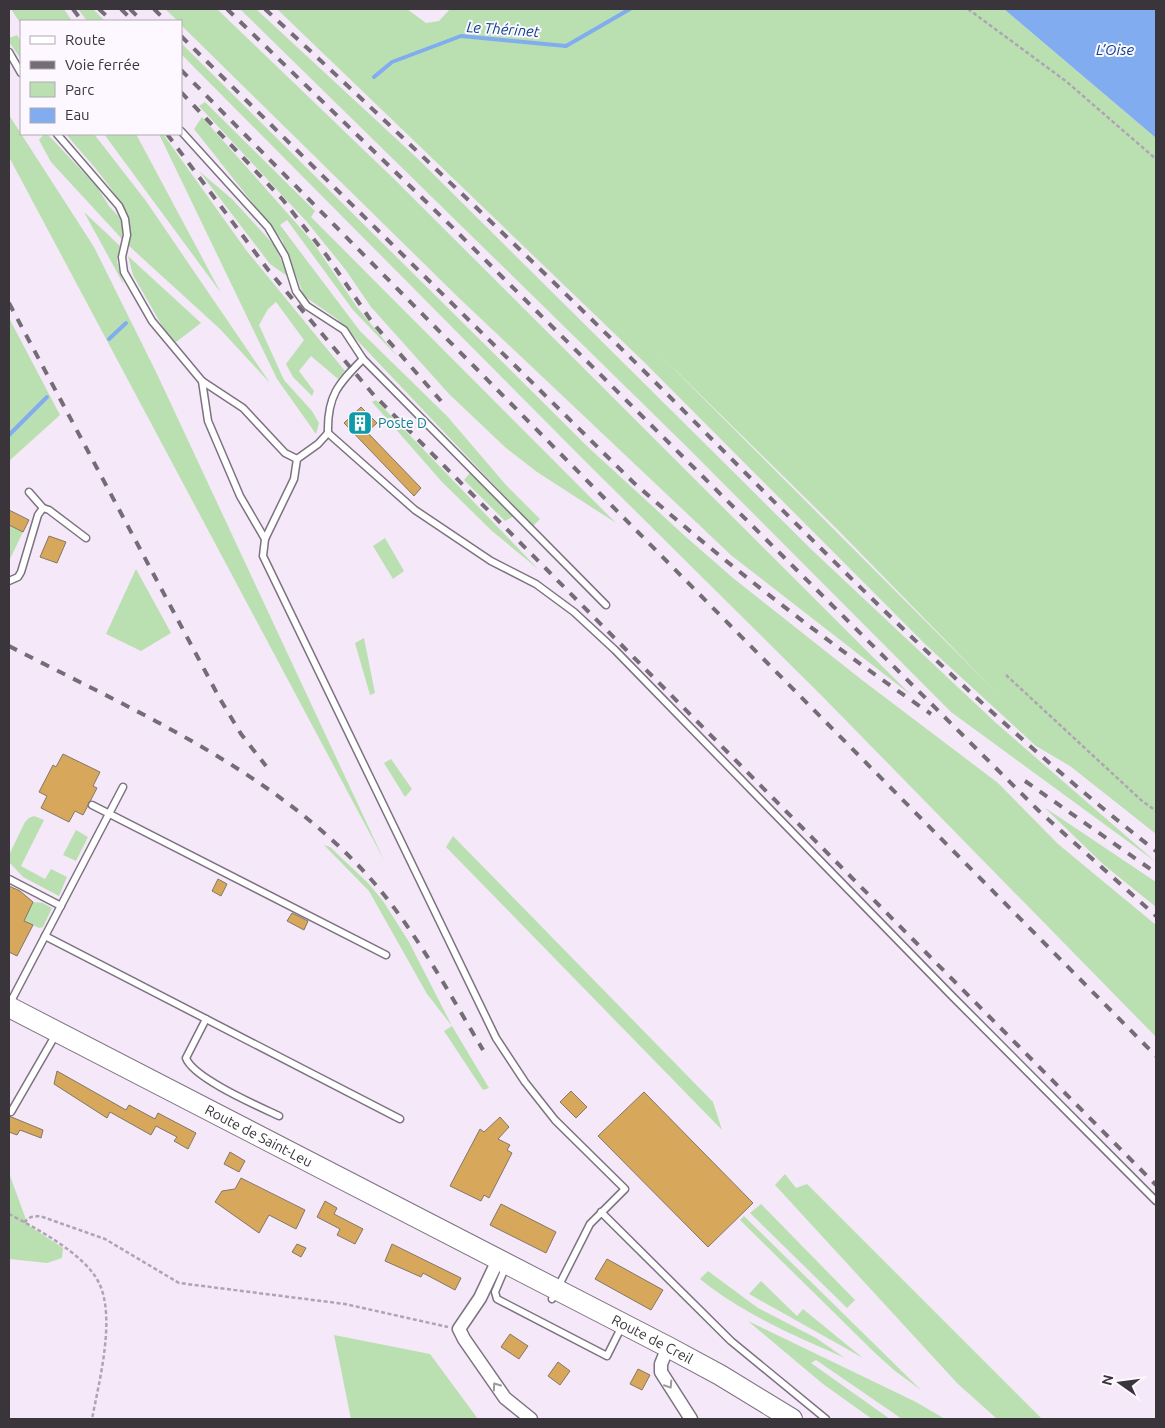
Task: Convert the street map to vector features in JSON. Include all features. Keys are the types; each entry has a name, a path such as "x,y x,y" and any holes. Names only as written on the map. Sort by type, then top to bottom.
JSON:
{"main road":[{"name":"Route de Saint-Leu","path":"9,1007 502,1267"},
{"name":"Route de Saint-Leu","path":"9,1019 502,1267"},
{"name":"Route de Creil","path":"502,1267 792,1419"},
{"name":"Route de Creil","path":"666,1352 772,1419"}],"street":[{"path":"502,1267 459,1329 505,1398 531,1419"},
{"path":"666,1352 660,1368 661,1372 691,1419"}],"lane":[{"path":"9,52 20,71"},
{"path":"182,132 268,227 285,256 296,291 307,306 344,330 364,359 606,605"},
{"path":"58,135 119,206 127,234 122,257 124,272 152,321 202,381 243,408 285,453 297,459"},
{"path":"364,359 341,382 334,394 327,413 328,433 318,444 297,459 294,479 265,539 263,556 496,1038 525,1082 555,1120 625,1189 590,1224 554,1295"},
{"path":"202,381 208,421 240,496 265,539"},
{"path":"328,433 415,510 491,561 536,584 574,612 602,638 1156,1201"},
{"path":"29,492 43,508 49,510 86,538"},
{"path":"9,581 18,577 21,572 38,515 43,508"},
{"path":"9,1007 123,787"},
{"path":"92,805 121,818 386,955"},
{"path":"9,879 61,906"},
{"path":"45,936 400,1119"},
{"path":"206,1019 186,1058 189,1065 223,1088 279,1116"},
{"path":"10,1112 52,1041"},
{"path":"601,1212 731,1341 826,1419"},
{"path":"502,1267 495,1292 497,1299 607,1356 621,1329"}],"path":[{"path":"968,9 1067,82 1156,159"},
{"path":"1006,675 1141,800 1156,811"},
{"path":"9,1214 24,1222 88,1267 103,1292 106,1328 92,1419"},
{"path":"24,1222 31,1217 40,1216 105,1239 179,1282 345,1304 441,1327 459,1329"}],"green space":[{"path":"11,9 64,9 71,20 20,20 20,22"},
{"path":"78,9 93,9 104,20 86,20"},
{"path":"165,9 217,9 394,179 911,695 732,556 459,298 182,26 182,20 177,20"},
{"path":"240,9 256,9 418,159 813,551 996,723 1156,862 951,712 686,446"},
{"path":"277,9 407,9 426,23 439,21 450,9 1004,9 1156,138 1156,834 1070,766 1036,746 927,646 644,362","holes":["659,354 838,530 997,693"]},
{"path":"17,35 20,40 20,58 9,42 9,38"},
{"path":"182,44 589,448 686,537 733,578 862,680 998,783 1058,844 1156,925 1156,1037 820,694 588,464 182,55"},
{"path":"205,102 315,211 311,217 616,523 537,472 506,448 449,394 371,307 345,269 307,222 199,106"},
{"path":"9,115 20,135 22,135 94,247 157,374 384,860 9,157"},
{"path":"202,117 312,241 357,307 398,357 353,310 287,220 280,225 360,331 447,416 506,485 540,519 533,526 337,319 304,296 282,240 194,129"},
{"path":"43,135 48,135 97,187 109,206 119,217 122,224 122,239 51,162 39,140"},
{"path":"67,135 95,135 146,201 270,383 220,329 129,246 129,230 125,215 118,200 98,172"},
{"path":"105,135 137,135 221,293"},
{"path":"159,135 164,135 246,250 345,371 338,379 311,356 299,371 314,391 312,396 293,377 286,364 304,340 276,302 268,309 259,325 284,380 312,411 319,423 316,434 277,379"},
{"path":"199,171 232,199 274,245 290,278 270,264"},
{"path":"84,212 120,246 117,262 124,285"},
{"path":"128,256 201,323 176,342 169,338 133,275"},
{"path":"9,318 60,415 9,461"},
{"path":"376,400 538,569 492,531 442,482 372,402"},
{"path":"470,473 514,516 505,521 464,480"},
{"path":"9,525 23,532 9,561"},
{"path":"385,538 404,571 393,579 373,546"},
{"path":"136,569 171,633 141,651 106,634"},
{"path":"364,638 375,693 370,695 355,643"},
{"path":"391,759 412,789 405,797 384,763"},
{"path":"1044,807 1156,882 1156,907 1104,865"},
{"path":"34,816 44,820 21,866 45,879 51,869 67,877 59,896 23,877 9,862 9,855 25,822"},
{"path":"76,830 88,837 76,861 63,855"},
{"path":"453,836 713,1102 722,1130 446,847"},
{"path":"324,845 330,847 368,883 383,901 409,942 452,1026 427,994 369,891"},
{"path":"33,902 43,903 52,908 43,927 39,928 24,921"},
{"path":"452,1026 489,1088 483,1090 444,1031"},
{"path":"9,1173 28,1225 63,1248 62,1258 47,1263 9,1259"},
{"path":"785,1174 796,1188 807,1184 1042,1419 997,1419 957,1383 775,1185"},
{"path":"761,1204 855,1300 847,1308 750,1213"},
{"path":"744,1216 921,1390 875,1353 740,1220"},
{"path":"708,1271 758,1308 816,1338 845,1358 770,1323 734,1303 700,1279"},
{"path":"761,1281 797,1316 803,1309 863,1358 749,1294"},
{"path":"748,1321 916,1402 945,1419 902,1419 816,1360 811,1363 890,1419 872,1419 823,1384"},
{"path":"334,1335 430,1354 478,1419 351,1419"}],"water":[{"name":"L’Oise","path":"1004,9 1156,9 1156,138"}],"building":[{"path":"361,407 377,423 367,432 421,488 414,496 344,423"},
{"path":"9,510 29,520 23,532 9,525"},
{"path":"49,536 66,542 57,563 40,557"},
{"path":"63,754 100,772 93,786 97,788 83,815 75,811 69,822 41,808 47,796 39,792 53,765 56,767"},
{"path":"218,879 227,884 221,896 212,891"},
{"path":"9,886 20,891 33,902 24,921 33,925 17,956 9,952"},
{"path":"292,913 308,921 304,930 287,921"},
{"path":"57,1071 126,1110 129,1105 155,1119 158,1113 196,1133 188,1149 174,1141 177,1137 156,1126 151,1135 110,1112 107,1118 54,1084"},
{"path":"571,1091 587,1107 576,1118 560,1102"},
{"path":"644,1092 753,1203 708,1247 598,1136"},
{"path":"9,1116 43,1130 41,1138 20,1130 17,1135 9,1132"},
{"path":"500,1117 509,1127 498,1139 510,1145 507,1150 512,1153 489,1198 484,1195 481,1201 450,1186 480,1129 484,1132"},
{"path":"230,1152 245,1161 239,1172 224,1164"},
{"path":"241,1178 305,1210 296,1229 269,1215 259,1233 215,1202 222,1191 235,1189"},
{"path":"325,1201 337,1208 334,1214 363,1229 355,1244 337,1235 340,1229 317,1217"},
{"path":"501,1204 556,1232 546,1253 490,1225"},
{"path":"297,1244 306,1248 301,1257 292,1252"},
{"path":"392,1244 461,1278 455,1290 423,1273 421,1277 385,1261"},
{"path":"607,1259 663,1290 651,1310 595,1279"},
{"path":"510,1334 528,1346 519,1359 501,1347"},
{"path":"558,1362 570,1371 560,1385 548,1376"},
{"path":"638,1369 650,1375 642,1390 630,1384"}],"waterway":[{"name":"Le Thérinet","path":"374,77 392,62 461,36 566,46 630,9"},
{"name":"Le Thérinet","path":"109,339 126,323"},
{"name":"Le Thérinet","path":"9,435 47,397"}],"railway":[{"path":"73,9 81,20"},
{"path":"99,9 111,20"},
{"path":"121,9 132,20"},
{"path":"130,9 141,20"},
{"path":"154,9 165,20"},
{"path":"227,9 446,221 1039,811 1156,916"},
{"path":"265,9 554,282 833,560 958,681 1088,796 1156,851"},
{"path":"182,37 633,482 705,544 779,602 931,714"},
{"path":"182,71 1156,1056"},
{"path":"182,93 283,200 327,256 372,322 441,401"},
{"path":"168,135 269,271 372,393 1156,1185"},
{"path":"9,303 220,699 241,734 266,766"},
{"path":"9,646 153,719 200,746 246,774 290,805 331,839 369,877 401,917 430,960 483,1050"},
{"path":"1025,781 1156,873"}],"place":[{"name":"Poste D","path":"360,423"}]}
